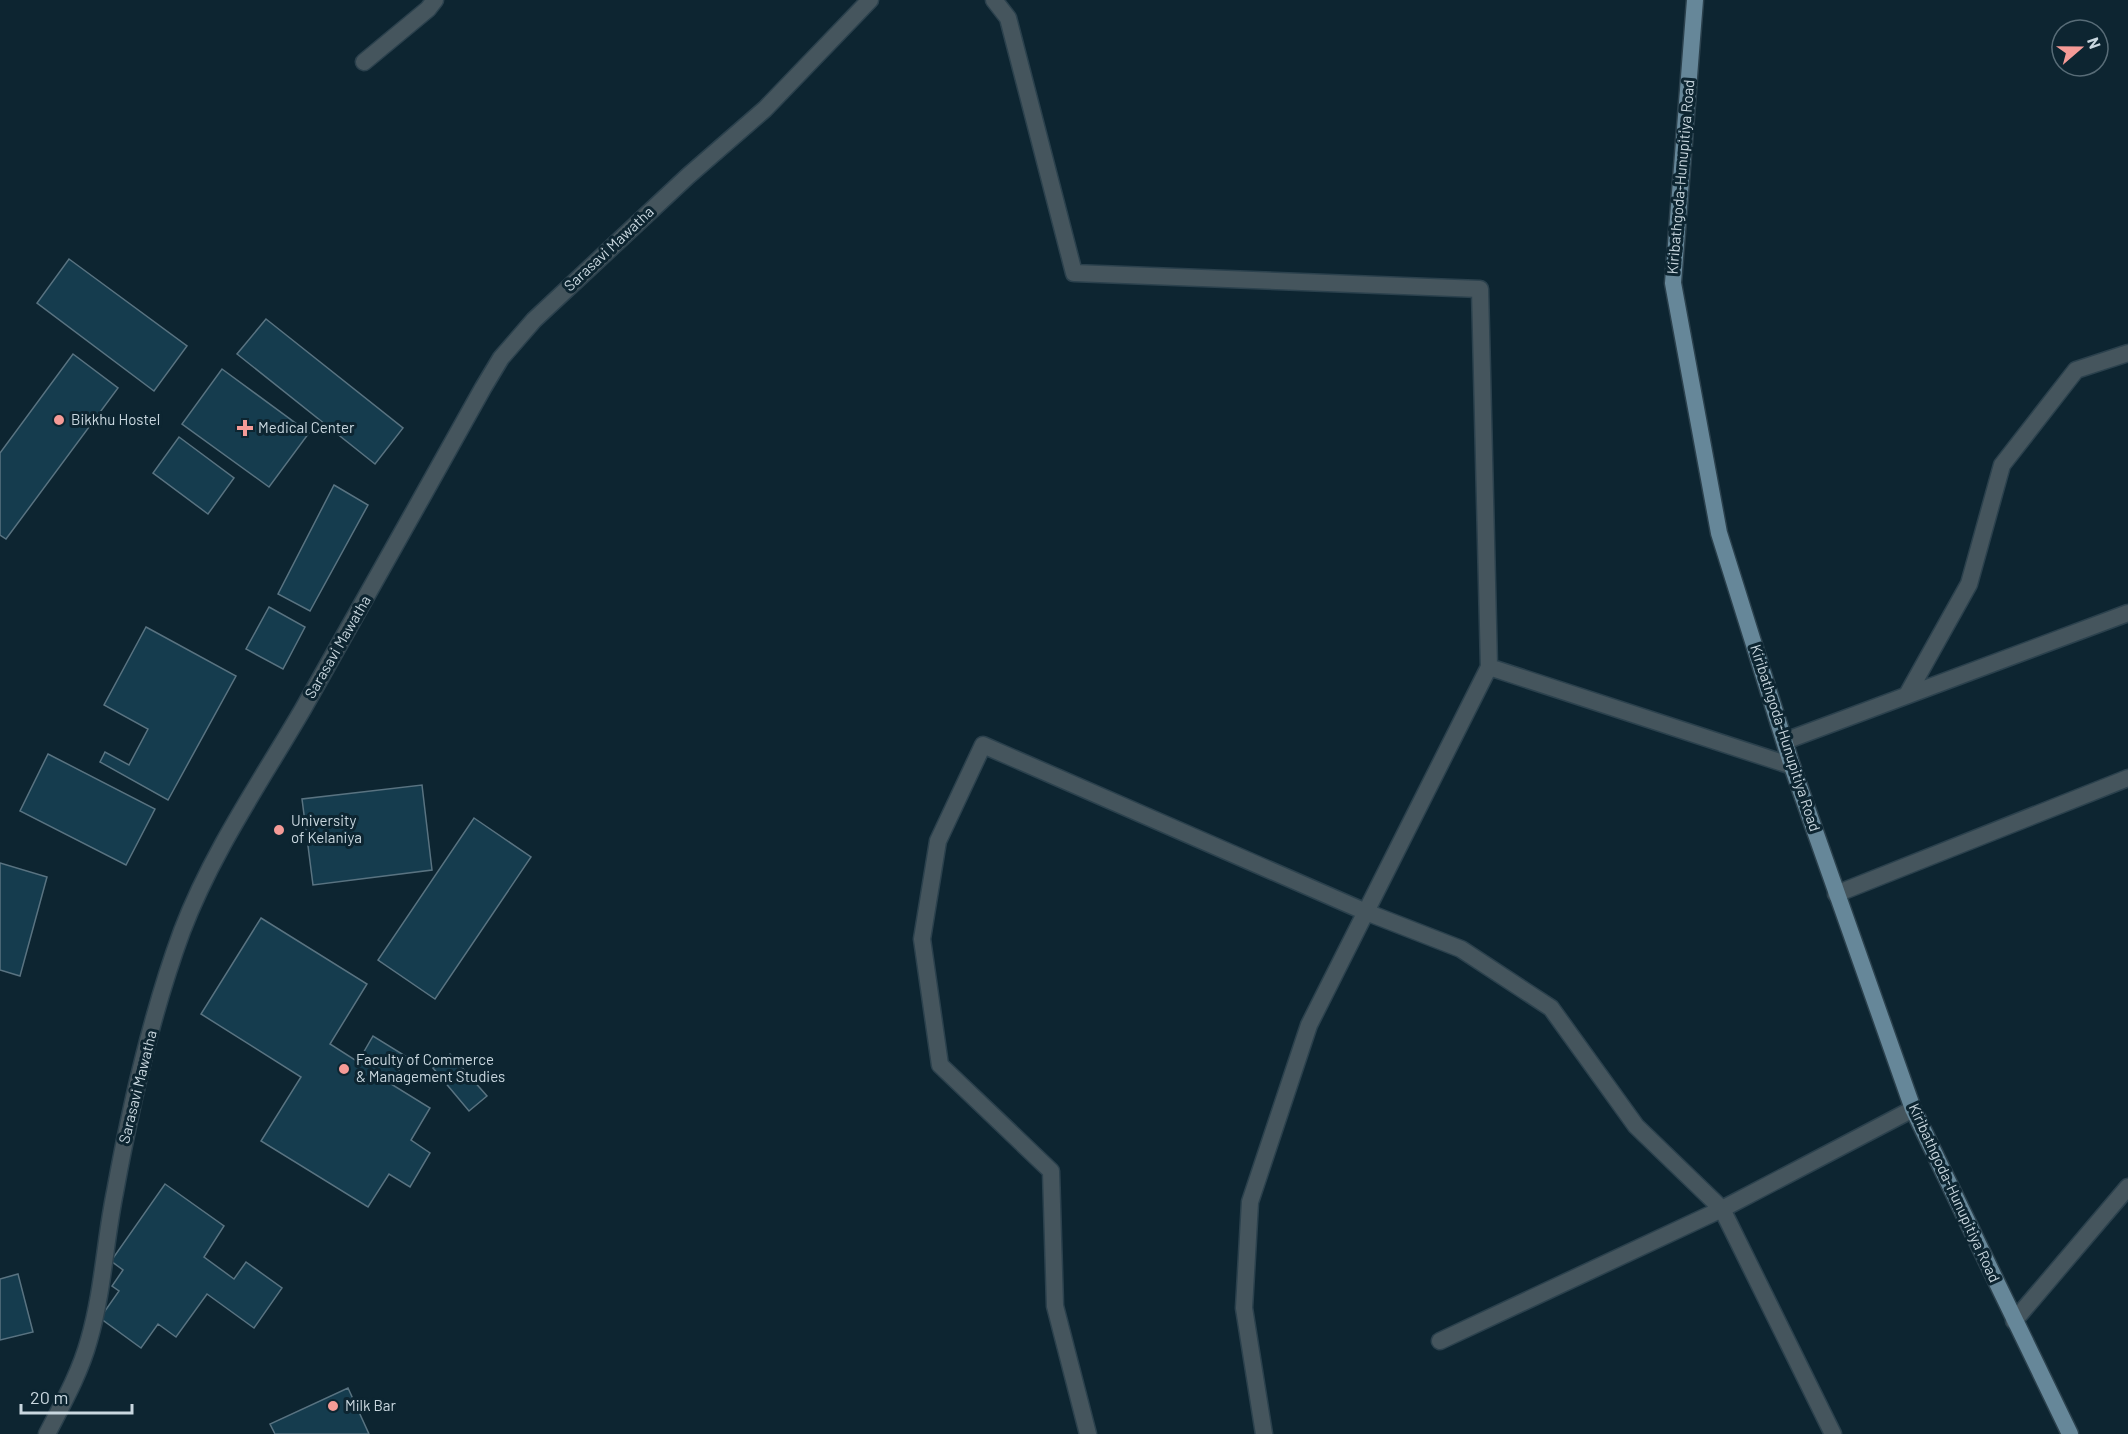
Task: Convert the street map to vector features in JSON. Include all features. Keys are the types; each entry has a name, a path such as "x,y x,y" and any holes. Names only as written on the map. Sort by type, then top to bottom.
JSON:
{"main road":[{"name":"Kiribathgoda-Hunupitiya Road","path":"1695,0 1673,283 1719,532 1792,766 1913,1109 2070,1434"}],"street":[{"path":"364,62 428,9 435,0"},
{"name":"Sarasavi Mawatha","path":"47,1434 74,1382 89,1340 136,1090 158,1006 186,921 222,845 353,622 478,397 501,358 534,320 688,176 765,109 870,0"},
{"path":"994,0 1008,18 1074,273 1480,289 1489,667 1309,1025 1250,1202 1244,1308 1264,1434"},
{"path":"1907,695 1969,584 2002,465 2076,370 2128,353"},
{"path":"1785,741 2128,613"},
{"path":"1489,667 1792,766"},
{"path":"1088,1434 1055,1306 1051,1171 940,1065 922,939 938,841 983,745 1366,912 1461,949 1551,1008 1636,1126 1722,1209 1828,1432"},
{"path":"1836,894 2128,777"},
{"path":"1440,1341 1722,1209 1913,1109"},
{"path":"2014,1321 2128,1187"}],"building":[{"path":"69,259 187,346 154,391 37,303"},
{"path":"266,319 403,428 375,464 237,354"},
{"name":"Bikkhu Hostel","path":"73,354 118,388 6,539 0,535 0,453"},
{"name":"Medical Center","path":"222,369 309,433 269,487 182,424"},
{"path":"179,437 234,478 208,514 153,473"},
{"path":"334,485 368,505 310,611 278,594"},
{"path":"269,607 305,627 283,669 246,649"},
{"path":"146,627 236,676 168,800 100,762 105,752 129,765 148,729 104,705"},
{"path":"48,754 155,809 126,865 20,811"},
{"path":"422,785 432,870 313,885 302,799"},
{"path":"474,818 531,857 435,999 378,960"},
{"path":"0,863 47,877 20,976 0,970"},
{"name":"Faculty of Commerce & Management Studies","path":"261,918 367,984 330,1044 358,1062 373,1036 407,1057 391,1084 430,1108 411,1140 430,1153 410,1187 389,1174 368,1207 261,1141 301,1077 201,1014"},
{"path":"450,1054 487,1096 469,1111 433,1068"},
{"path":"165,1184 224,1226 204,1257 234,1279 246,1262 282,1288 254,1328 207,1294 176,1337 158,1324 141,1348 100,1318 119,1291 112,1286 123,1270 111,1261"},
{"path":"18,1274 33,1332 0,1340 0,1279"},
{"name":"Milk Bar","path":"348,1388 369,1434 275,1434 270,1424"}],"place":[{"name":"Bikkhu Hostel","path":"59,420"},
{"name":"Medical Center","path":"245,428"},
{"name":"University of Kelaniya","path":"279,830"},
{"name":"Faculty of Commerce & Management Studies","path":"344,1069"},
{"name":"Milk Bar","path":"333,1406"}]}
